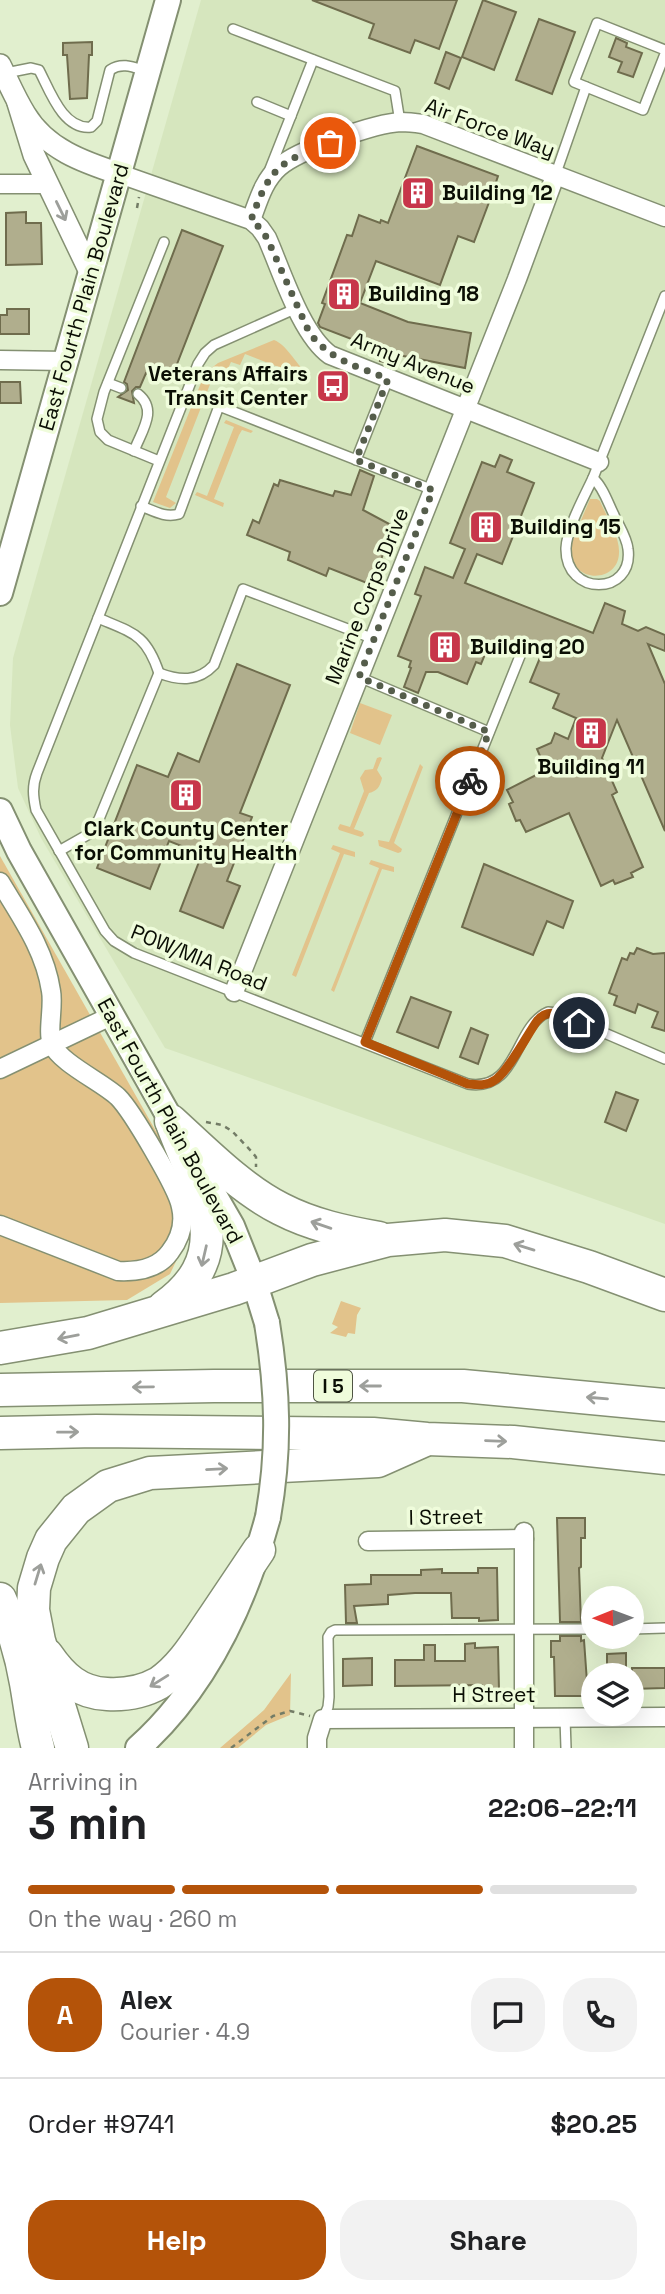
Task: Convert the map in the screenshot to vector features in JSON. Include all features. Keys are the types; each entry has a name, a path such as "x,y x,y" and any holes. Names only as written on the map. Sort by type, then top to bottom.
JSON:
{"highway":[{"path":"171,1121 217,1163 282,1210 335,1230 388,1240"},
{"path":"157,1312 180,1295 200,1270 207,1237 205,1211 171,1121"},
{"path":"0,1348 88,1333 312,1260 388,1240 445,1236 505,1241 657,1291"},
{"name":"I 5","path":"0,1390 214,1386 463,1386 665,1405"},
{"path":"0,1433 96,1431 373,1434 513,1442 665,1458"},
{"path":"38,1748 27,1684 34,1588 38,1570 51,1540 76,1509 108,1486 150,1473 378,1461 427,1439"},
{"path":"30,1651 86,1691 123,1695 140,1691 158,1683 189,1654 259,1550"},
{"path":"0,1599 30,1651 72,1748"},
{"path":"16,1748 30,1651"}],"main road":[{"name":"East Fourth Plain Boulevard","path":"0,593 7,545 67,361 168,0"},
{"name":"East Fourth Plain Boulevard","path":"0,811 19,851 111,1016 232,1226 267,1323 275,1378 278,1445 275,1479 259,1550 233,1616 214,1651 174,1708 138,1748"}],"street":[{"path":"2,69 34,126 56,146 82,161 251,220"},
{"path":"19,103 34,155 91,274"},
{"name":"Air Force Way","path":"251,220 263,187 278,168 297,155 371,128 400,122 423,124 665,217"},
{"name":"Marine Corps Drive","path":"234,992 517,279 555,176"},
{"path":"0,184 48,184"},
{"name":"Army Avenue","path":"251,220 267,238 309,332 322,349 341,360 465,409 596,470"},
{"path":"0,360 67,361"},
{"path":"0,882 39,948 48,971 52,996 52,1044 66,1060 107,1088 130,1111 174,1189 181,1206 183,1224 178,1241 168,1256 153,1267 136,1272 118,1271 0,1225"},
{"path":"0,1069 111,1016"},
{"name":"I Street","path":"368,1541 524,1535 524,1629"},
{"path":"524,1629 524,1748"},
{"name":"H Street","path":"323,1719 665,1717"},
{"path":"317,1748 323,1719"}],"lane":[{"path":"597,23 665,52 643,110 586,87 574,82 597,23"},
{"path":"233,29 395,91 400,122"},
{"path":"263,187 313,60"},
{"path":"2,69 39,70 58,106 72,123 82,128 91,128 97,121 110,70 124,64 147,71"},
{"path":"555,176 586,87"},
{"path":"257,102 291,116"},
{"path":"159,461 108,440 100,432 97,419 107,383 164,242"},
{"path":"596,470 600,487 628,549 627,562 619,577 600,586 590,584 571,568 566,556 569,536 665,296"},
{"name":"POW/MIA Road","path":"298,308 214,345 198,364 33,783 32,796 36,810 97,919 114,941 134,953 468,1084 487,1084 503,1074 540,1017 553,1012 665,1059"},
{"path":"356,460 388,379"},
{"path":"107,383 121,388"},
{"path":"134,451 150,411 146,401 138,394"},
{"path":"142,506 162,514 179,514 219,406 433,490"},
{"path":"159,673 185,680 198,677 214,665 243,589 374,639"},
{"path":"59,851 89,834 99,819 159,673 152,652 143,640 98,618"},
{"path":"365,1042 520,656"},
{"path":"359,677 489,732"},
{"path":"644,1629 665,1628"},
{"path":"323,1719 329,1697 328,1637 335,1630 581,1629"},
{"path":"565,1718 566,1748"}],"path":[{"path":"230,1748 274,1716 290,1712 323,1719"}],"shaded area":[{"path":"201,0 665,0 665,1224 165,1048 41,838 18,788 10,725 13,658"},
{"path":"274,340 283,346 306,372 304,377 245,354 240,365 231,362 226,373 216,369 166,497 176,503 170,508 153,502 205,373 218,363"},
{"path":"226,420 253,431 251,433 242,430 239,435 214,499 224,503 223,507 195,495 197,492 207,496 234,427 224,423"},
{"path":"590,499 600,501 619,546 616,564 610,571 592,576 583,573 571,557 571,544"},
{"path":"360,703 392,715 380,745 350,733"},
{"path":"380,757 382,758 377,770 382,778 380,784 376,790 369,793 354,829 364,835 361,837 339,830 340,824 350,827 364,791 360,778 365,770 373,769"},
{"path":"420,764 423,767 394,843 402,849 401,852 379,846 378,840 389,842"},
{"path":"333,845 355,852 355,857 344,854 296,977 292,975 340,853 331,849"},
{"path":"0,856 187,1186 190,1232 170,1274 127,1300 0,1303"},
{"path":"371,860 394,867 394,872 382,869 334,992 331,990 379,868 369,864"},
{"path":"341,1301 361,1308 357,1315 355,1334 348,1333 346,1337 330,1333 338,1327 332,1324"},
{"path":"291,1673 290,1715 266,1725 238,1748 220,1748 264,1710"}],"building":[{"path":"312,0 457,0 439,49 415,40 410,53 369,38 374,24"},
{"path":"483,0 516,12 494,70 462,57"},
{"path":"539,19 575,32 552,94 516,80"},
{"path":"616,38 627,43 626,47 642,53 633,77 618,72 622,62 609,57"},
{"path":"92,42 87,98 70,99 67,55 63,55 63,43"},
{"path":"446,52 461,58 449,89 435,83"},
{"name":"Building 18","path":"417,146 498,176 491,197 474,242 458,236 440,285 376,261 360,303 408,322 471,333 465,368 398,355 396,365 380,361 383,351 320,327 318,323 325,304 322,303 347,235 352,236 359,215 380,223 381,220 388,223"},
{"path":"26,212 26,223 41,223 42,264 6,265 6,213"},
{"path":"182,230 223,246 170,382 146,373 140,387 132,391 134,403 118,397 128,390 124,382"},
{"path":"7,309 29,309 29,334 0,334 0,315 7,315"},
{"path":"0,382 20,382 21,403 0,403"},
{"name":"Building 11","path":"500,455 512,460 507,472 534,483 502,564 477,554 465,583 593,633 605,603 625,611 622,624 638,631 646,627 665,635 665,651 648,644 665,684 665,831 617,720 602,758 617,792 612,795 643,867 631,873 633,877 615,884 613,880 601,886 569,813 526,832 520,820 516,821 509,804 513,802 507,790 546,770 537,749 551,743 555,733 568,739 576,718 553,708 559,694 530,682 542,653 535,650 536,646 518,639 516,643 513,642 508,655 488,647 481,664 476,662 467,684 438,672 426,672 418,693 404,687 411,661 398,656 421,596 415,594 425,567 453,578 465,549 450,543 482,462 495,467"},
{"path":"360,470 374,476 363,510 393,526 372,585 329,568 326,576 288,560 290,552 247,535 253,520 259,523 274,484 278,486 280,480 333,496 335,491 351,495"},
{"name":"Clark County Center for Community Health","path":"237,664 290,685 240,813 252,817 227,881 240,886 223,928 180,911 202,854 169,841 150,889 97,868 137,765 168,777 178,753 199,762"},
{"path":"484,864 573,901 563,928 547,921 533,955 462,927"},
{"path":"637,948 653,954 665,953 665,1031 652,1027 658,1012 638,1004 635,1013 614,1005 617,996 609,993 622,958 627,960 630,953 634,954"},
{"path":"411,997 451,1012 438,1048 397,1032"},
{"path":"471,1028 488,1035 478,1064 460,1057"},
{"path":"616,1092 638,1100 626,1131 605,1122"},
{"path":"557,1518 585,1518 585,1538 581,1538 579,1568 581,1622 560,1622"},
{"path":"478,1568 497,1568 498,1620 452,1618 451,1593 415,1593 388,1595 388,1604 354,1606 357,1623 346,1623 345,1585 371,1584 371,1575 421,1575 421,1570 442,1569 442,1573 478,1573"},
{"path":"560,1636 581,1636 581,1649 585,1649 586,1663 581,1663 581,1696 555,1696 551,1641 560,1641"},
{"path":"475,1643 475,1648 498,1647 499,1690 482,1690 482,1685 395,1686 395,1660 424,1660 424,1645 435,1645 435,1661 465,1661 465,1644"},
{"path":"626,1653 626,1663 607,1663 607,1654"},
{"path":"372,1658 372,1685 343,1686 343,1659"},
{"path":"644,1668 665,1668 665,1688 644,1689"}],"way so far":[{"path":"330,143 297,155 278,168 263,187 251,220 267,238 309,332 322,349 330,355 388,379 356,460 433,490 359,677 489,732 470,781"}],"place":[{"name":"Building 12","path":"418,193"},
{"name":"Building 18","path":"344,294"},
{"name":"Veterans Affairs Transit Center","path":"333,386"},
{"name":"Building 15","path":"486,527"},
{"name":"Building 20","path":"445,647"},
{"name":"Building 11","path":"591,733"},
{"name":"Clark County Center for Community Health","path":"186,795"}],"route":[{"path":"470,781 365,1042 468,1084 478,1085 487,1084 503,1074 544,1014 558,1013 579,1023"}]}
